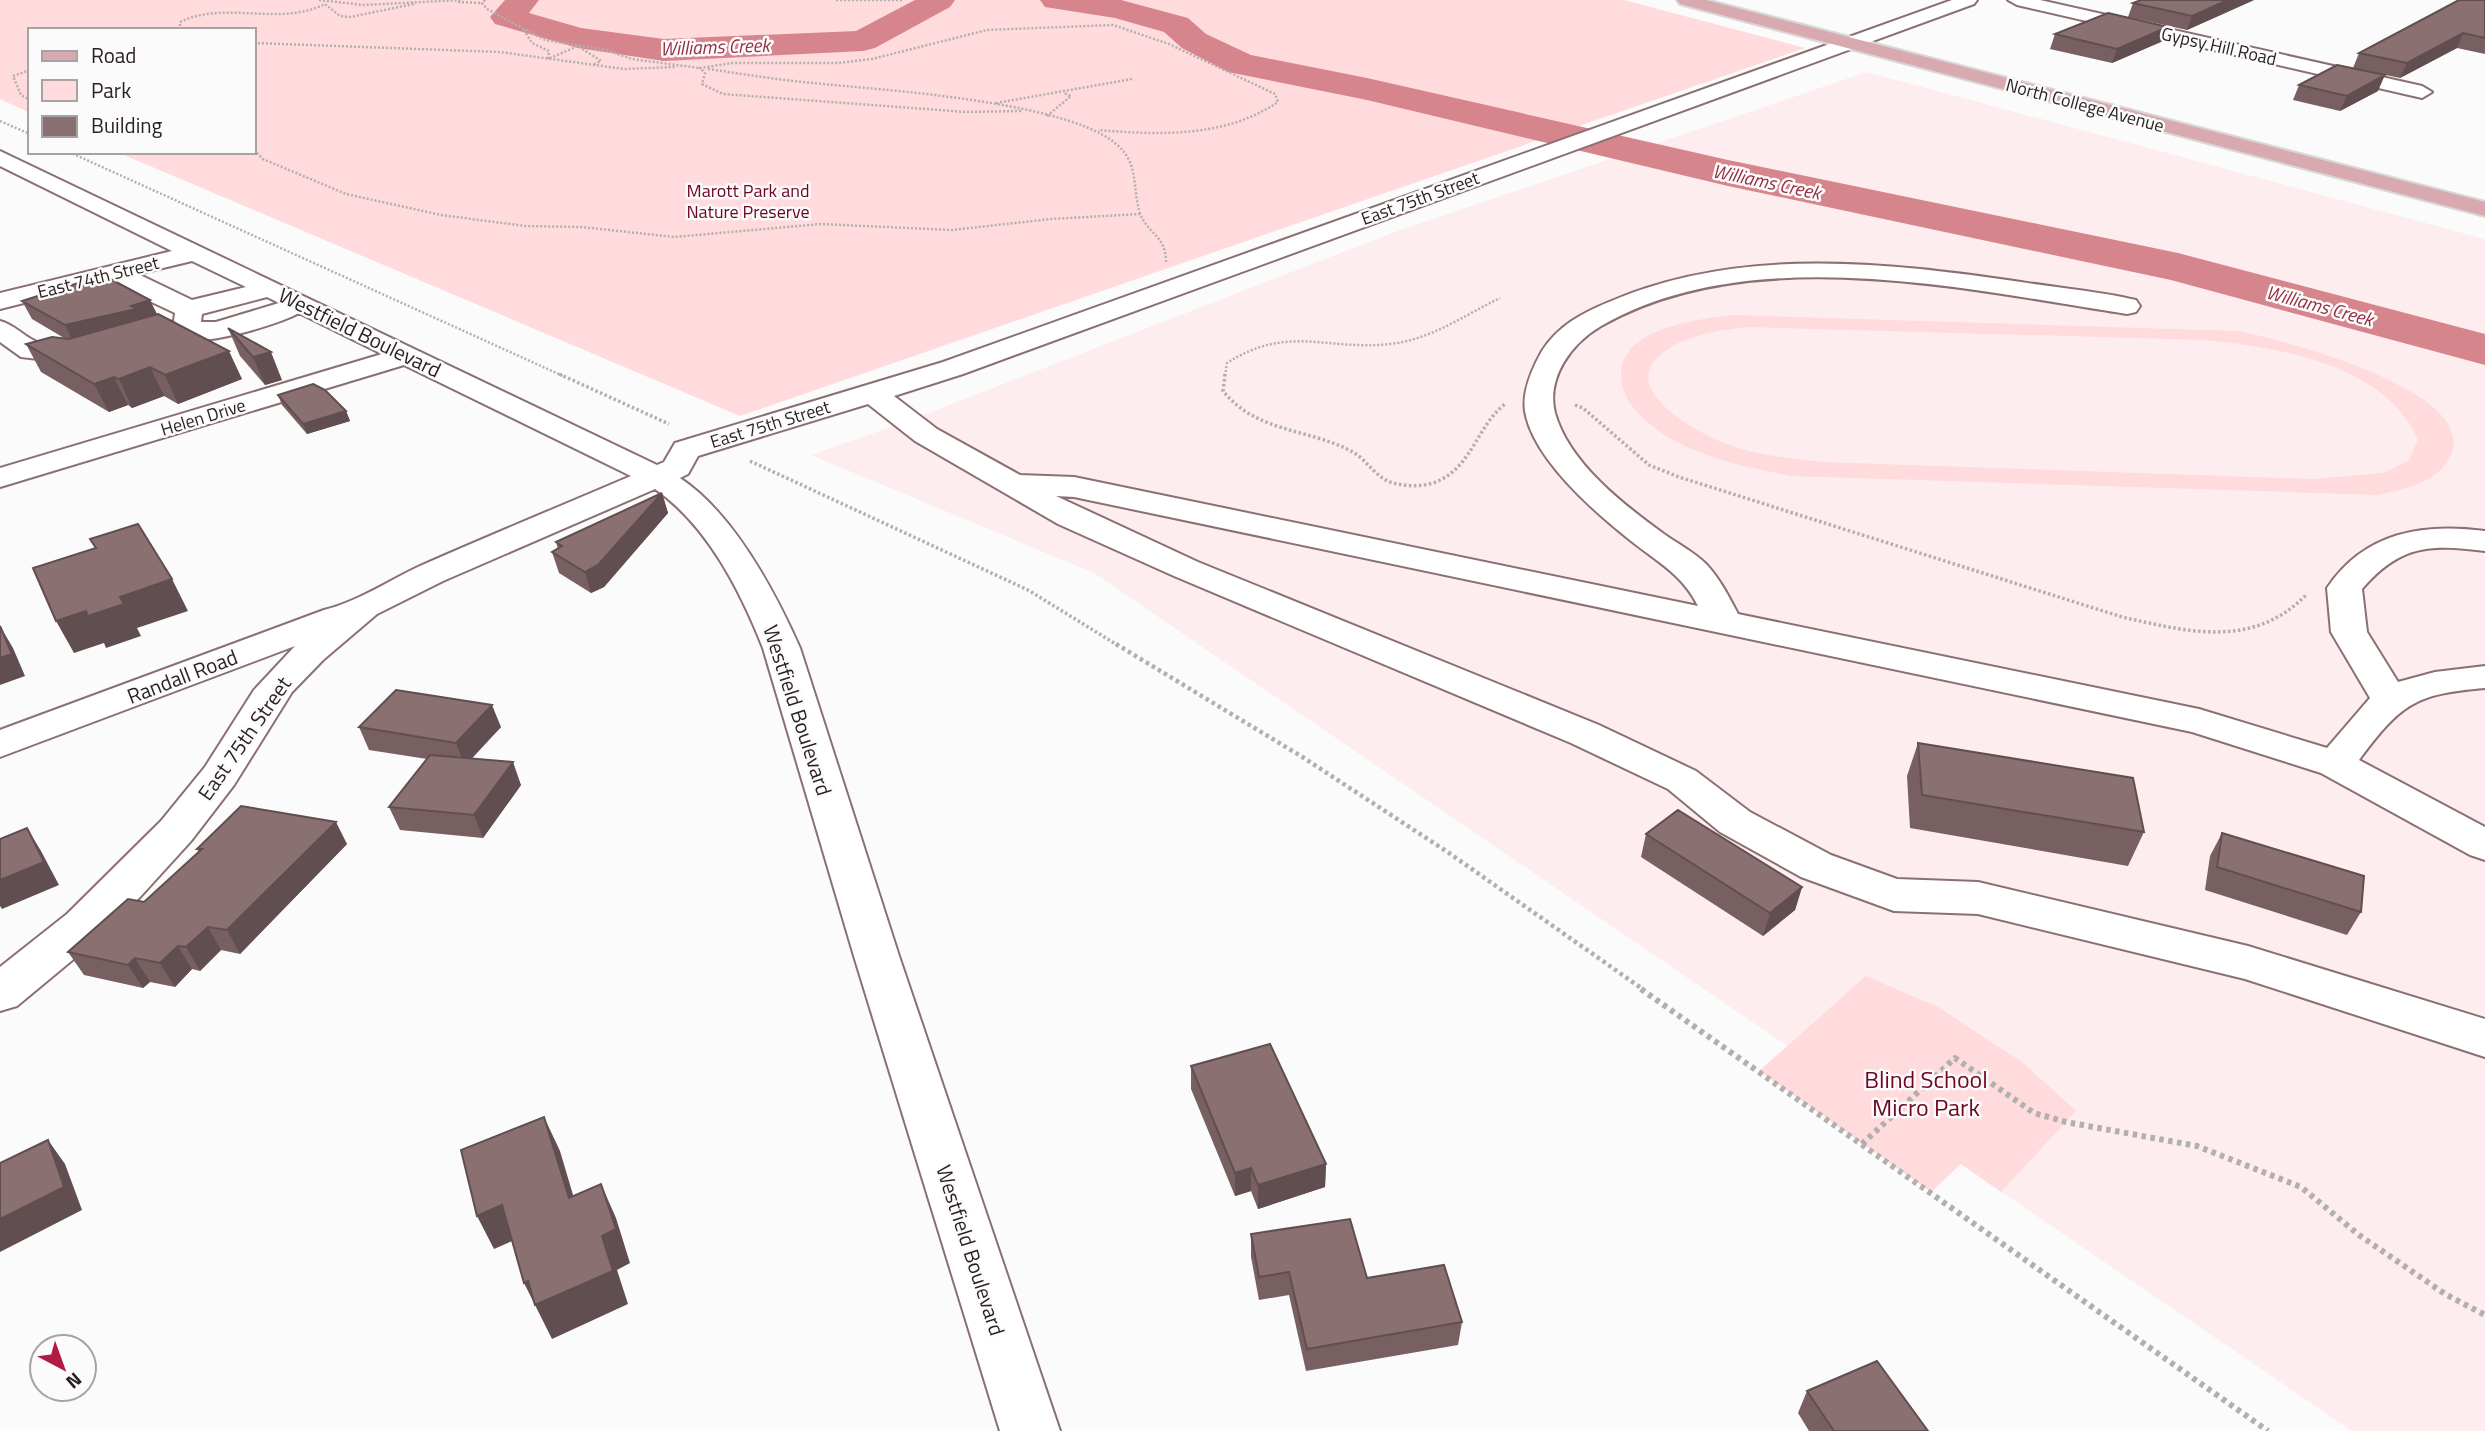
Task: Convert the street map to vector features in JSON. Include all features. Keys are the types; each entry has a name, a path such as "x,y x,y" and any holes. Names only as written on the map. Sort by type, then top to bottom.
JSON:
{"main road":[{"name":"North College Avenue","path":"1686,0 2485,209"}],"street":[{"name":"East 75th Street","path":"0,993 83,926 125,886 176,831 220,776 273,691 310,652 365,607 431,574 668,472 711,463 873,396 1968,0"},
{"name":"Gypsy Hill Road","path":"2017,0 2422,92"},
{"name":"Westfield Boulevard","path":"12,158 407,355 668,472 681,494 732,556 757,594 783,651 859,901 1030,1431"},
{"name":"East 74th Street","path":"0,301 196,252"},
{"path":"120,271 135,285 189,317 195,334 220,330 286,296"},
{"path":"1725,622 1698,576 1633,527 1557,448 1540,414 1544,373 1563,337 1624,302 1685,284 1746,273 1837,272 1917,278 2127,306"},
{"path":"0,329 30,351 82,356 189,317 286,296"},
{"path":"220,330 251,348"},
{"name":"Helen Drive","path":"0,478 407,355"},
{"path":"282,366 313,383"},
{"path":"873,396 926,435 1070,517 1186,569 1585,734 1682,780 1735,822 1829,870 1894,895 1978,898 2248,963 2485,1038"},
{"path":"1014,485 1074,487 2199,721 2335,764 2485,845"},
{"path":"2390,700 2349,632 2344,588 2364,563 2399,542 2441,535 2485,541"},
{"name":"Randall Road","path":"0,744 365,607"},
{"path":"2335,764 2390,700 2408,692 2454,680 2485,677"}],"path":[{"path":"319,0 340,16 351,17 414,4"},
{"path":"453,2 461,0"},
{"path":"836,0 903,0"},
{"path":"180,28 180,22 185,16 210,8 304,12 325,4 483,1 524,30 545,40 632,59 810,83 899,89 995,103 1098,130 1155,136 1176,134 1241,121 1270,109 1278,102 1275,94 1169,44 1113,25 987,30 962,34 872,59 838,63 732,63 700,68"},
{"path":"524,30 532,43 549,51 548,60"},
{"path":"256,43 500,52 624,69 684,66"},
{"path":"548,60 578,46"},
{"path":"578,46 601,61 592,65"},
{"path":"700,68 705,73 702,84 723,93 966,112 1021,111"},
{"path":"28,72 13,76 21,95 28,99"},
{"path":"995,103 1132,79"},
{"path":"1046,117 1072,96 1061,92"},
{"path":"0,121 12,158"},
{"path":"1098,130 1124,152 1137,183 1140,214 1166,247 1167,267"},
{"path":"256,152 263,159 338,191 408,208 525,226 582,226 674,237 821,224 953,230 1140,214"},
{"path":"73,154 677,428"},
{"path":"1500,298 1414,340 1390,345 1290,339 1267,342 1244,350 1227,363 1223,391 1232,407 1247,417 1332,442 1354,452 1388,481 1413,486 1439,481 1462,468 1488,420 1500,407 1521,398 1564,401 1583,408 1649,466 2122,617 2175,630 2221,633 2259,626 2283,615 2308,592"},
{"path":"749,460 1028,590 1146,660 1449,853 2268,1431"},
{"path":"1862,1144 1955,1058 2034,1113 2066,1122 2197,1146 2301,1187 2359,1236 2445,1294 2485,1315"}],"shaded area":[{"path":"1867,72 2485,239 2485,1431 2352,1431 1094,573 811,455 908,421 1392,233"}],"green space":[{"name":"Marott Park and Nature Preserve","path":"0,0 1624,0 1805,48 740,416 122,154 256,154 256,28 28,28 28,112 0,99"},
{"path":"1733,315 2238,331 2332,357 2409,390 2437,411 2452,433 2450,457 2429,479 2378,495 1792,476 1718,459 1682,445 1645,420 1627,398 1621,377 1624,360 1633,347 1663,329 1700,319","holes":["1747,327 2206,340 2297,355 2327,364 2355,377 2381,393 2402,414 2418,439 2409,460 2384,473 2312,479 1822,462 1786,458 1739,448 1715,439 1685,422 1657,398 1650,385 1649,371 1666,350 1688,339"]},
{"name":"Blind School Micro Park","path":"1866,976 1938,1007 2022,1062 2076,1111 2001,1192 1961,1164 1931,1192 1759,1071"}],"building":[{"path":"2141,0 2228,0 2192,16 2133,3"},
{"path":"2459,0 2485,0 2485,38 2463,33 2407,63 2359,53"},
{"path":"2108,13 2168,27 2117,49 2055,34"},
{"path":"2337,65 2385,75 2347,96 2299,85"},
{"path":"103,275 150,300 131,306 136,309 65,325 22,301"},
{"path":"158,314 229,351 165,375 150,367 119,379 114,377 94,384 26,344 52,337 69,339"},
{"path":"228,328 271,352 253,357"},
{"path":"313,384 325,390 346,411 303,424 278,395"},
{"path":"662,493 598,565 585,572 552,552 562,546 556,542"},
{"path":"138,524 172,579 120,597 124,604 88,616 86,611 56,621 33,568 96,548 90,539"},
{"path":"0,626 12,654 0,658"},
{"path":"396,690 492,705 456,743 359,727"},
{"path":"1918,743 2133,778 2144,832 1922,795"},
{"path":"430,755 513,762 474,815 389,807"},
{"path":"241,806 336,822 227,930 208,927 186,947 178,946 160,963 135,958 128,965 68,952 128,899 144,902 202,849 197,849"},
{"path":"1678,810 1802,887 1770,913 1646,834"},
{"path":"27,828 44,862 0,880 0,839"},
{"path":"2222,833 2364,876 2361,912 2217,867"},
{"path":"1270,1044 1326,1164 1258,1185 1251,1168 1235,1173 1191,1066"},
{"path":"544,1117 569,1198 601,1184 616,1229 602,1236 613,1271 535,1305 528,1281 524,1283 502,1205 477,1216 461,1150"},
{"path":"48,1140 64,1187 0,1219 0,1163"},
{"path":"1350,1219 1367,1278 1444,1265 1462,1322 1307,1349 1289,1272 1259,1277 1251,1234"},
{"path":"1877,1361 1928,1431 1834,1431 1807,1391"}],"waterway":[{"name":"Williams Creek","path":"523,0 507,17 578,38 664,50 863,41 939,0"},
{"name":"Williams Creek","path":"1056,0 1118,9 1176,25 1194,41 1241,64 1367,89 1728,173 2178,267 2485,350"}]}
